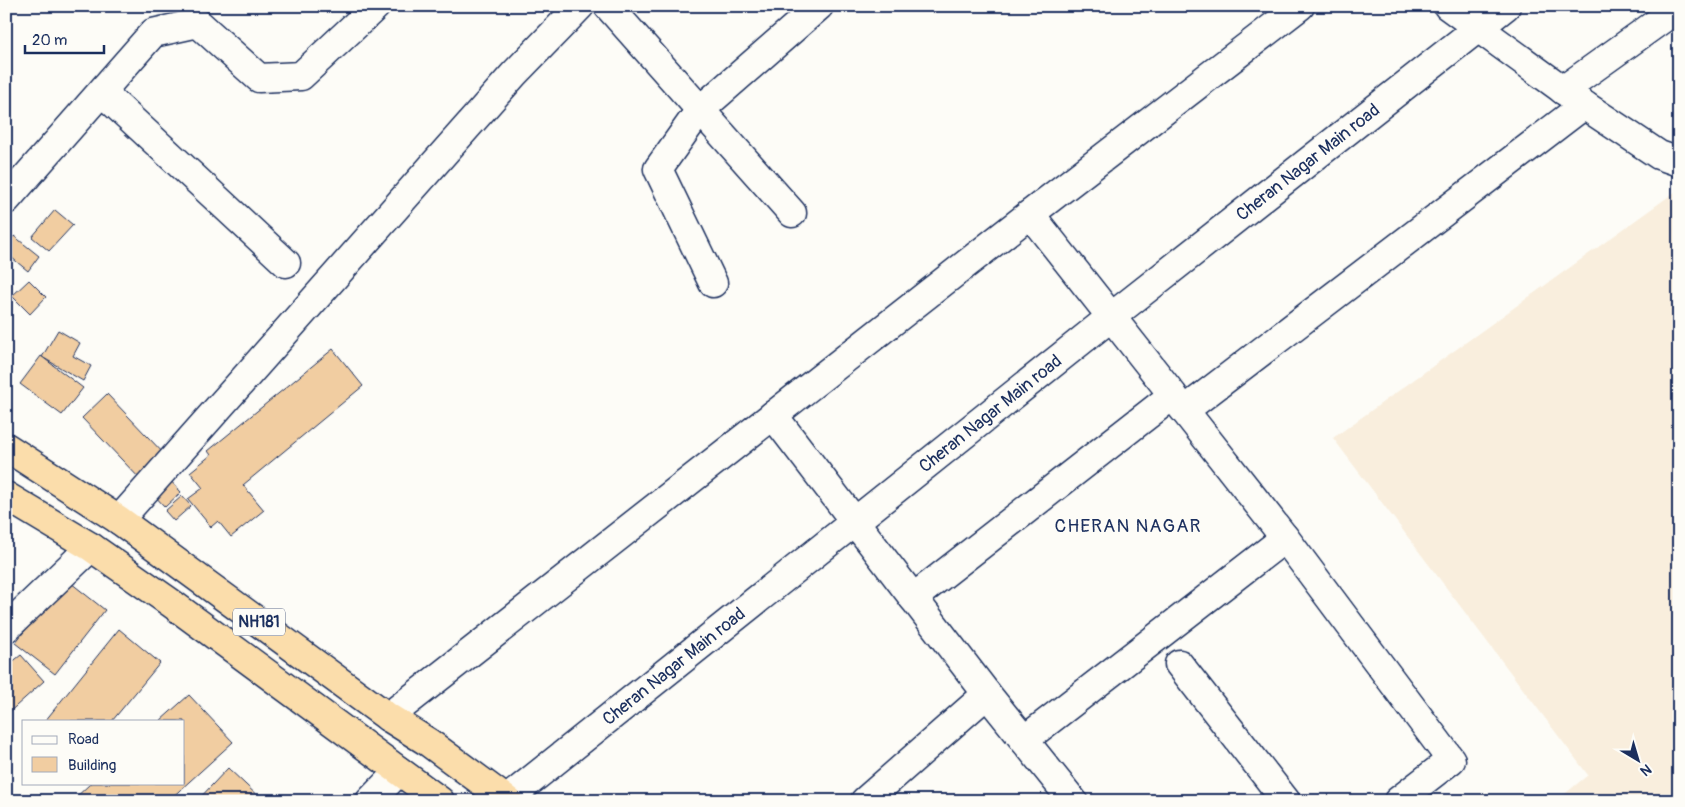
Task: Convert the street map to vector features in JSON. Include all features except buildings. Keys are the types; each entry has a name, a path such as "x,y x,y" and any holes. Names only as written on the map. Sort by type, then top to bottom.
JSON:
{"highway":[{"name":"NH181","path":"6,447 120,520 388,717 428,742 506,800"},
{"name":"NH181","path":"6,496 91,547 171,603 440,801"}],"street":[{"path":"6,200 153,33 180,6"},
{"path":"153,33 198,23 259,78 301,76 376,6"},
{"path":"120,520 507,82 580,6"},
{"path":"608,6 792,213"},
{"path":"713,283 658,169 700,110 818,6"},
{"path":"388,717 1030,214 1300,6"},
{"path":"1448,6 1658,155 1679,162"},
{"name":"Cheran Nagar Main road","path":"506,800 1111,317 1506,6"},
{"path":"914,598 1179,403 1574,97 1679,7"},
{"path":"102,92 286,263"},
{"path":"1030,214 1285,538 1451,760 1398,801"},
{"path":"773,415 987,694 1073,801"},
{"path":"1024,740 1285,538"},
{"path":"6,628 91,547"},
{"path":"1179,664 1286,801"},
{"path":"865,801 987,694"},
{"path":"370,801 399,771"}],"shaded area":[{"path":"1679,189 1679,801 1556,801 1588,775 1333,438"}],"district":[{"name":"CHERAN NAGAR","path":"1128,526"}]}
